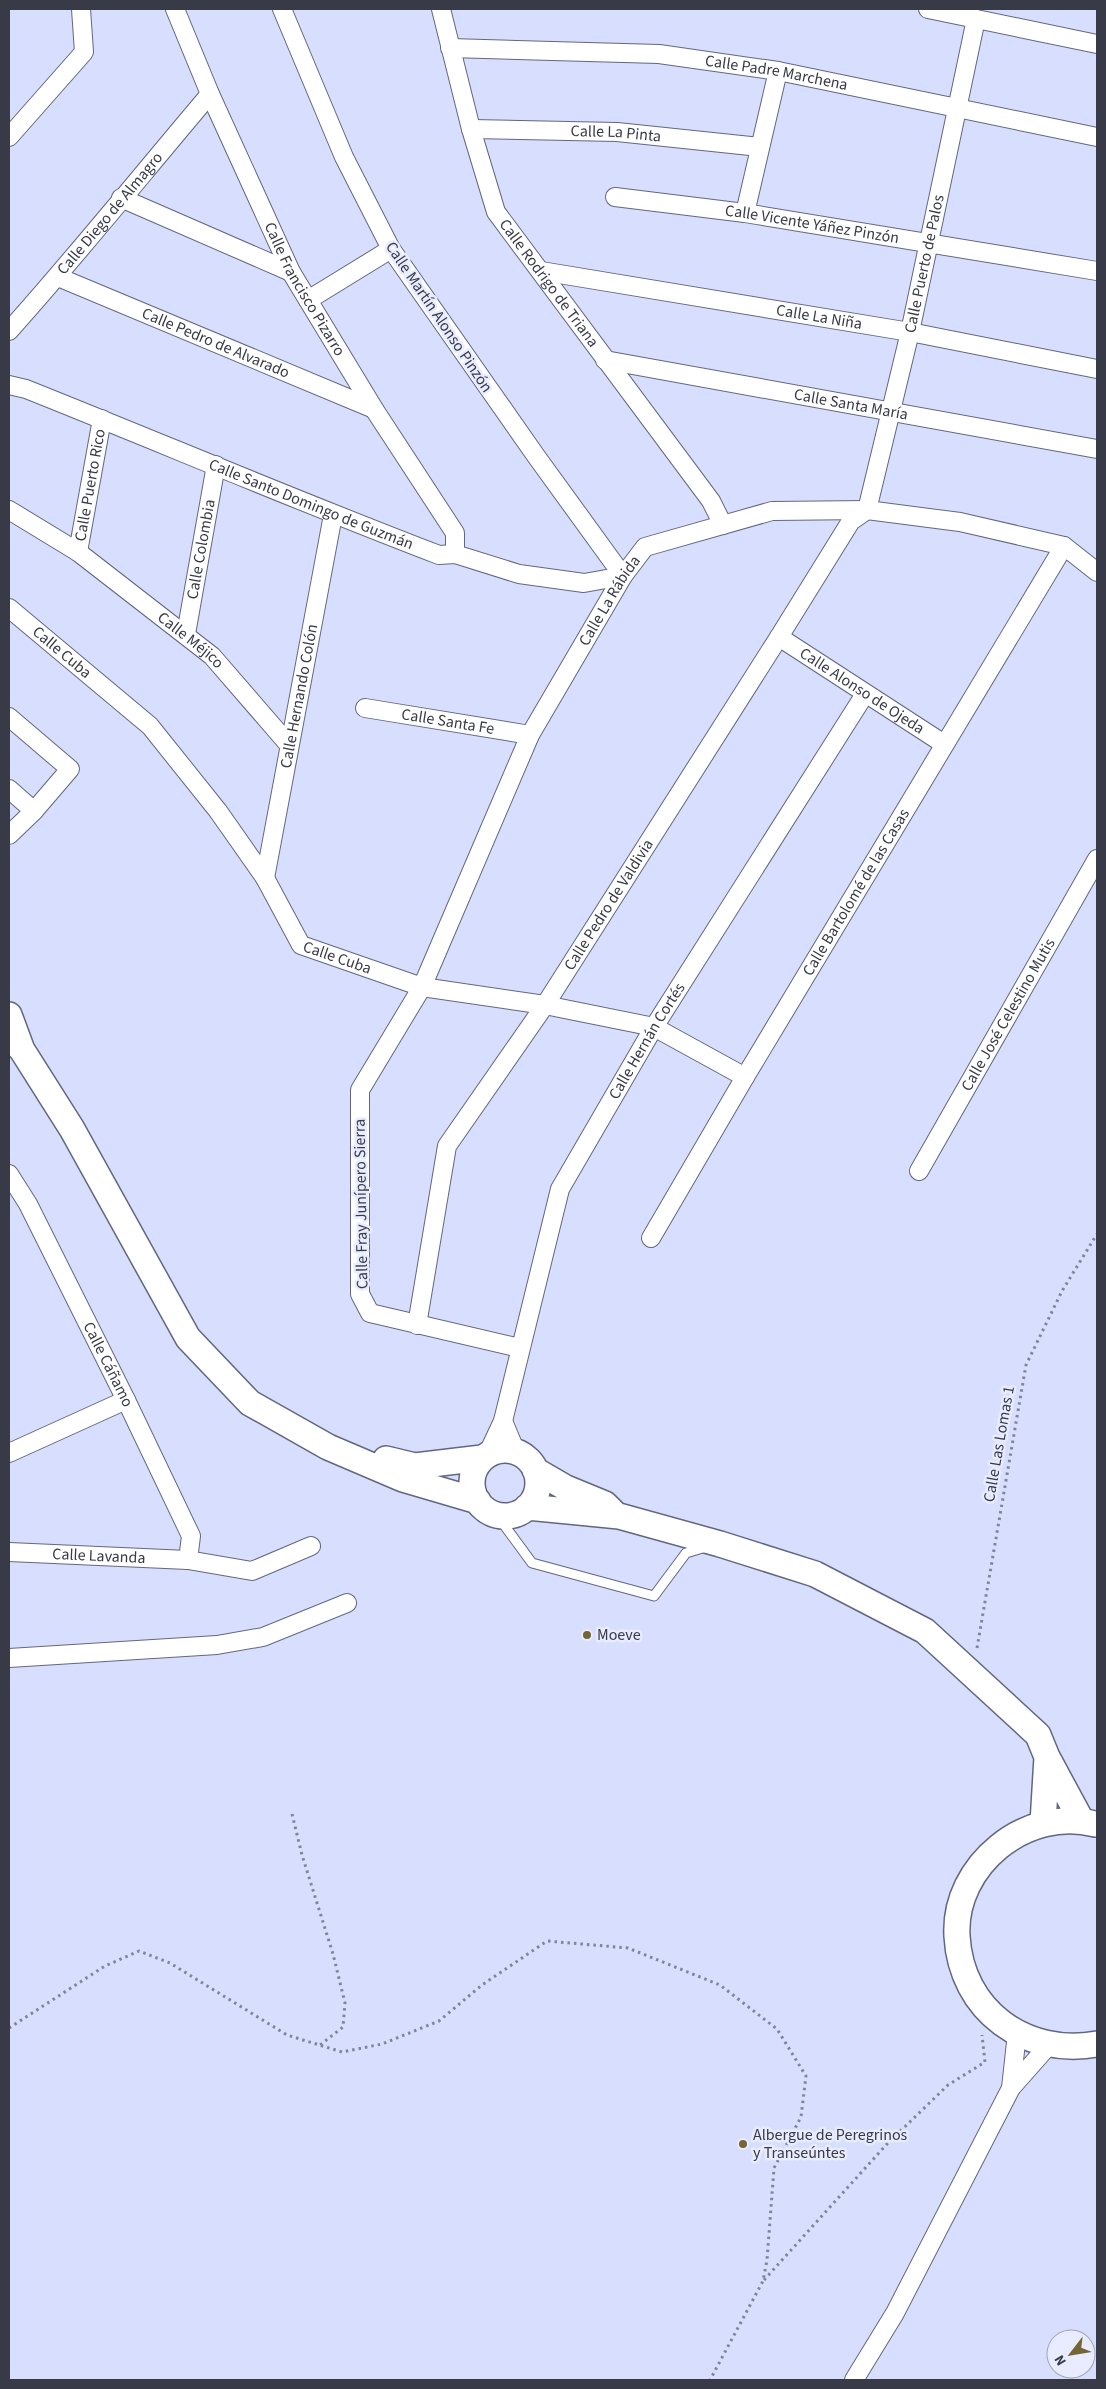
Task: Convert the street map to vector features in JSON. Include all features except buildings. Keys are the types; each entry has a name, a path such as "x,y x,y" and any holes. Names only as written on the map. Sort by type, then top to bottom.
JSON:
{"main road":[{"path":"9,1015 15,1043 72,1129 188,1338 250,1404 328,1447 403,1479 507,1516 518,1513 527,1507 536,1494 537,1478 535,1470 527,1459 516,1452 501,1450 484,1457 415,1466 328,1447"},
{"path":"484,1457 474,1470 472,1488 487,1508"},
{"path":"535,1470 566,1488 605,1504 619,1516"},
{"path":"527,1507 576,1511 601,1516 619,1516 720,1544 823,1578 924,1631 1038,1735 1047,1757 1089,1823"},
{"path":"1044,1823 1047,1757"},
{"path":"1089,1823 1044,1823 1023,1830 1004,1841 978,1867 962,1900 957,1936 963,1972 981,2004 1008,2028 1016,2033 1049,2045 1077,2048 1097,2044"}],"street":[{"path":"9,138 84,52 81,9"},
{"name":"Calle Francisco Pizarro","path":"175,9 210,94 291,272 374,409 455,533 455,554"},
{"name":"Calle Martín Alonso Pinzón","path":"282,9 344,157 390,249 623,576"},
{"name":"Calle Rodrigo de Triana","path":"441,9 471,129 496,212 711,501 724,525"},
{"path":"928,9 1097,44"},
{"name":"Calle Puerto de Palos","path":"867,510 910,332 976,19"},
{"name":"Calle Padre Marchena","path":"450,48 659,54 778,70 1097,137"},
{"path":"745,213 778,70"},
{"name":"Calle Diego de Almagro","path":"9,331 58,277 121,198 210,94"},
{"name":"Calle La Pinta","path":"471,129 617,132 760,148"},
{"name":"Calle Vicente Yáñez Pinzón","path":"615,196 745,213 1097,271"},
{"path":"121,198 291,272"},
{"path":"308,300 390,249"},
{"name":"Calle La Niña","path":"541,271 910,332 1097,368"},
{"name":"Calle Pedro de Alvarado","path":"58,277 374,409"},
{"name":"Calle Santa María","path":"605,360 890,410 1097,449"},
{"name":"Calle Santo Domingo de Guzmán","path":"9,385 26,388 333,515 439,555 455,554 519,574 584,583 623,576"},
{"name":"Calle Puerto Rico","path":"78,552 102,419"},
{"name":"Calle Colombia","path":"186,634 216,465"},
{"name":"Calle Méjico","path":"9,510 78,552 186,634 212,656 289,745"},
{"name":"Calle La Rábida","path":"422,987 530,735 623,576 645,547 772,511 867,510 960,522 1064,546"},
{"name":"Calle Pedro de Valdivia","path":"417,1325 447,1146 545,1005 780,637 851,521 867,510"},
{"name":"Calle Hernando Colón","path":"265,878 333,515"},
{"path":"1064,546 1097,572"},
{"name":"Calle Bartolomé de las Casas","path":"650,1238 1064,546"},
{"name":"Calle Cuba","path":"9,608 150,726 218,811 265,878 301,944 422,987 545,1005 654,1028 745,1077"},
{"name":"Calle Alonso de Ojeda","path":"780,637 944,744"},
{"name":"Calle Hernán Cortés","path":"484,1457 503,1421 560,1189 654,1028 865,694"},
{"name":"Calle Santa Fe","path":"364,708 530,735"},
{"path":"9,717 70,769 9,835"},
{"path":"9,790 34,810"},
{"name":"Calle José Celestino Mutis","path":"919,1171 1097,859"},
{"name":"Calle Fray Junípero Sierra","path":"422,987 360,1090 360,1294 370,1313 520,1348"},
{"name":"Calle Cáñamo","path":"9,1174 28,1204 126,1400 191,1536 188,1560"},
{"path":"9,1453 126,1400"},
{"path":"503,1421 516,1452"},
{"name":"Calle Lavanda","path":"9,1552 188,1560 252,1571 311,1546"},
{"path":"9,1658 217,1645 263,1637 347,1603"},
{"path":"1011,2088 1016,2033"},
{"path":"854,2380 895,2313 1011,2088 1049,2045"}],"lane":[{"path":"487,1508 532,1563 654,1596 686,1553 720,1544"}],"path":[{"name":"Calle Las Lomas 1","path":"972,1674 1026,1365 1062,1291 1097,1234"},
{"path":"292,1814 302,1855 333,1954 345,2003 343,2027 319,2045"},
{"path":"9,2028 105,1966 139,1951 170,1963 287,2035 342,2052 382,2044 439,2021 482,1985 547,1941 628,1948 720,1985 777,2029 806,2076 801,2117 774,2168 767,2260 763,2281"},
{"path":"710,2380 763,2281 887,2144 948,2085 985,2062 984,2037 978,2030"}],"place":[{"name":"Moeve","path":"587,1635"},
{"name":"Albergue de Peregrinos y Transeúntes","path":"743,2144"}]}
